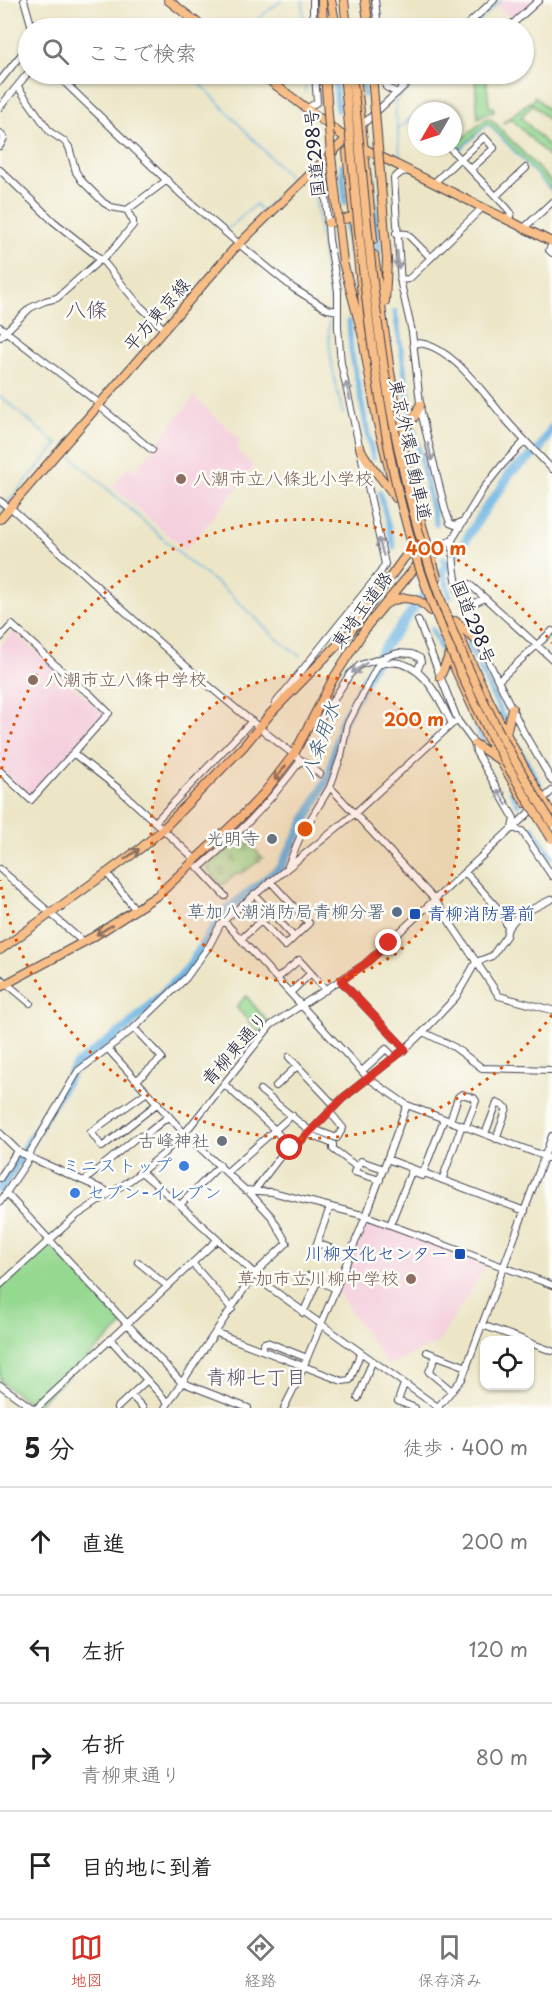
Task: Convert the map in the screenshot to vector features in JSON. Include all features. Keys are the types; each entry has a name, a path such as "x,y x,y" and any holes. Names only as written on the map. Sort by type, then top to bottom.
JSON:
{"highway":[{"path":"322,0 323,18"},
{"path":"331,0 336,18"},
{"path":"336,0 337,18"},
{"path":"344,0 348,18"},
{"path":"350,0 350,18"},
{"path":"365,0 368,18"},
{"name":"国道298号","path":"326,84 343,262 362,333 384,452 411,551 449,656 499,759 552,846"},
{"name":"国道298号","path":"343,84 368,369"},
{"name":"東京外環自動車道","path":"343,84 369,315 385,425 402,505 433,604 466,683 504,760 552,839"},
{"name":"東京外環自動車道","path":"355,84 365,215 382,354 410,498 437,588 464,658 504,740 552,823"},
{"name":"国道298号","path":"356,84 362,125 375,260 401,434 412,490 429,551 475,672 506,734 552,814"},
{"name":"国道298号","path":"373,84 387,260 384,321"},
{"path":"328,223 353,217"},
{"path":"401,434 418,412 420,405"},
{"path":"360,448 364,458 396,498"},
{"path":"411,551 429,551"},
{"name":"東埼玉道路","path":"0,950 52,914 162,830 351,631 411,551"},
{"name":"東埼玉道路","path":"2,983 112,926 166,889 196,863 298,757 333,679 381,608 429,551"},
{"path":"381,608 392,601 405,598 419,601 431,611"},
{"path":"453,619 480,644"},
{"path":"440,677 449,656"},
{"path":"506,734 512,708"},
{"path":"475,744 499,759"}],"main road":[{"path":"168,0 191,18"},
{"path":"274,84 346,140 552,243"},
{"name":"平方東京線","path":"0,519 239,244 346,140"}],"street":[{"path":"24,0 29,18"},
{"path":"313,0 313,18"},
{"path":"375,0 377,18"},
{"path":"475,18 494,0"},
{"path":"519,18 539,0"},
{"path":"0,81 18,58"},
{"path":"0,107 20,84"},
{"path":"66,84 167,180 239,244 293,288 327,309 338,311"},
{"path":"306,109 317,102 316,84"},
{"path":"385,84 386,87 398,93"},
{"path":"346,140 407,84"},
{"path":"18,87 50,132 69,147 76,172 104,203 127,210 167,180"},
{"path":"0,133 4,138 0,146"},
{"path":"434,183 484,137 494,148 471,169"},
{"path":"460,158 511,213 508,221"},
{"path":"496,196 526,168"},
{"path":"271,713 280,697 383,568 385,559 374,521 341,363 338,291 324,178 316,169"},
{"path":"0,170 53,221 101,260 138,305 165,330"},
{"path":"410,171 402,172 394,178 400,280 413,343 420,405 432,460 448,520 454,525 464,521"},
{"path":"524,228 552,202"},
{"path":"400,280 409,279 483,207"},
{"path":"127,210 133,221 132,225 114,248 62,295 30,308 2,332 99,405 152,450"},
{"path":"396,234 407,234 431,258"},
{"path":"552,243 549,250 552,253"},
{"path":"413,343 425,344 452,359 552,469"},
{"path":"429,551 452,540 494,474 525,441"},
{"path":"0,501 259,728 320,774"},
{"path":"452,540 455,573 466,607 479,633 480,644 524,733 552,781"},
{"path":"469,584 552,658"},
{"path":"466,607 485,598"},
{"path":"418,620 455,722"},
{"path":"0,638 12,625 109,713 31,800 0,771"},
{"path":"499,680 552,631"},
{"path":"311,724 319,722 350,674 360,665 388,655 405,653 420,658 421,662 417,671"},
{"path":"288,866 300,837 330,787 341,756 347,725 378,665 391,661 399,662 417,671 435,691 455,722 475,744 476,752 514,818 512,828 522,831 552,876"},
{"path":"155,822 252,721"},
{"path":"0,1202 78,1071 134,1028 191,972 224,921 354,814 455,722"},
{"path":"74,754 119,789 175,842 181,844 225,896"},
{"path":"330,787 435,900 499,996 552,1010"},
{"name":"青柳東通り","path":"0,1285 81,1211 141,1172 184,1133 266,1030 374,957 552,791"},
{"path":"0,869 83,942"},
{"path":"465,872 502,913 508,928"},
{"path":"107,873 135,909"},
{"path":"261,921 285,946 309,923 270,881"},
{"path":"254,894 294,937"},
{"path":"251,1191 279,1158 299,1143 332,1108 423,1032 456,997 476,962 492,956 506,936 508,928 518,916 552,899"},
{"path":"241,939 271,912"},
{"path":"224,921 368,1077 407,1105 552,1159"},
{"path":"278,978 299,960 326,990"},
{"path":"291,992 311,973"},
{"path":"341,981 405,1049"},
{"path":"2,983 30,1003"},
{"path":"134,1028 162,1058 137,1080"},
{"path":"423,1032 454,1047 482,1068 552,1070"},
{"path":"362,1071 386,1048 394,1057"},
{"path":"108,1049 184,1133 242,1188 282,1194 366,1216 552,1286"},
{"path":"289,1057 332,1108 343,1128 337,1138 311,1131"},
{"path":"276,1086 296,1067"},
{"path":"224,1084 275,1130 290,1148"},
{"path":"260,1090 311,1131 333,1144 333,1149 357,1167"},
{"path":"147,1092 91,1132 102,1147 158,1103"},
{"path":"390,1225 411,1172 422,1176 458,1097 462,1094 476,1101 442,1180"},
{"path":"485,1134 497,1103 507,1108 496,1139"},
{"path":"284,1408 308,1358 350,1256 407,1105"},
{"path":"227,1172 292,1115"},
{"path":"84,1180 137,1137 145,1135 169,1116"},
{"path":"0,1133 18,1152 111,1193"},
{"path":"141,1172 254,1274 303,1313 438,1408 462,1379 552,1136"},
{"path":"0,1178 18,1152"},
{"path":"387,1160 525,1210"},
{"path":"380,1180 354,1172 361,1161 384,1169"},
{"path":"180,1205 220,1165"},
{"path":"110,1339 147,1380 166,1406 217,1333 254,1274 286,1243 271,1216 251,1191"},
{"path":"6,1193 181,1382 227,1404 248,1408"},
{"path":"313,1254 330,1207"},
{"path":"37,1408 217,1240"},
{"path":"317,1243 350,1256"},
{"path":"138,1262 167,1286"},
{"path":"192,1263 232,1309"},
{"path":"309,1276 336,1288"},
{"path":"303,1313 318,1280"},
{"path":"482,1325 511,1336"},
{"path":"217,1333 342,1381 350,1380 360,1354"},
{"path":"262,1349 264,1343 267,1342 308,1358"},
{"path":"534,1344 552,1351"},
{"path":"427,1352 467,1367"},
{"path":"436,1356 429,1372 452,1391"},
{"path":"358,1398 372,1362"},
{"path":"117,1408 147,1380"},
{"path":"404,1384 398,1401 416,1408 422,1397"},
{"path":"0,1385 32,1408"},
{"path":"131,1395 143,1408"}],"shaded area":[{"path":"502,0 536,0 516,18 510,18 497,5"},
{"name":"八潮市立八條北小学校","path":"194,397 240,439 237,450 254,467 186,550 112,487 129,465 135,471"},
{"name":"八潮市立八條中学校","path":"13,631 104,714 30,797 0,768 0,646"},
{"name":"草加市立川柳中学校","path":"369,1220 486,1265 438,1343 388,1365 338,1293"}],"green space":[{"path":"475,84 487,84 489,107 493,107 494,112 484,114 478,119"},
{"path":"535,96 552,114 552,124 533,104 521,117 552,150 552,160 511,118 503,123 529,102 531,103"},
{"path":"490,118 552,183 552,191 488,123 462,147 462,139"},
{"path":"243,838 263,858 221,886 206,867"},
{"path":"246,996 269,1023 260,1034 236,1007"},
{"path":"49,1243 124,1324 35,1407 0,1381 0,1288"}],"waterway":[{"path":"259,18 282,0"},
{"path":"303,0 303,18"},
{"path":"482,18 501,0"},
{"path":"201,84 291,179 290,183 262,212 256,204 228,229"},
{"path":"305,84 305,92"},
{"path":"335,84 338,111"},
{"path":"363,84 364,95"},
{"path":"400,156 395,102 414,84"},
{"path":"308,121 309,129"},
{"path":"398,130 408,121"},
{"path":"462,148 488,124 552,191"},
{"path":"370,164 379,253"},
{"path":"342,165 345,203"},
{"path":"313,182 326,275"},
{"path":"347,224 350,252"},
{"path":"328,287 330,303"},
{"path":"395,311 411,412"},
{"path":"349,321 351,351 373,458"},
{"path":"329,322 331,357 343,414"},
{"path":"0,396 58,445"},
{"name":"八条用水","path":"0,1190 76,1065 126,1028 180,977 189,967 223,913 280,868 330,774 341,724 380,653 465,541 510,473 539,450 552,428"},
{"path":"414,430 436,524"},
{"path":"7,503 58,444"},
{"path":"64,450 187,560 228,592 276,638 300,656"},
{"path":"380,493 394,547"},
{"path":"0,511 3,508"},
{"path":"443,558 450,597"},
{"path":"432,629 441,649"},
{"path":"468,643 504,719"},
{"path":"449,671 483,741"},
{"path":"514,739 540,785"},
{"path":"511,791 518,804"},
{"path":"533,828 552,857"}],"place":[{"name":"八潮市立八條北小学校","path":"181,479"},
{"name":"八潮市立八條中学校","path":"33,680"},
{"name":"光明寺","path":"272,839"},
{"name":"草加八潮消防局青柳分署","path":"397,912"},
{"name":"青柳消防署前","path":"415,914"},
{"name":"古峰神社","path":"222,1141"},
{"name":"ミニストップ","path":"184,1166"},
{"name":"セブン-イレブン","path":"75,1193"},
{"name":"川柳文化センター","path":"460,1254"},
{"name":"草加市立川柳中学校","path":"411,1279"}],"district":[{"name":"八條","path":"86,310"},
{"name":"青柳七丁目","path":"256,1377"}],"route":[{"path":"290,1148 299,1143 343,1098 405,1049 341,981 389,943"}]}
